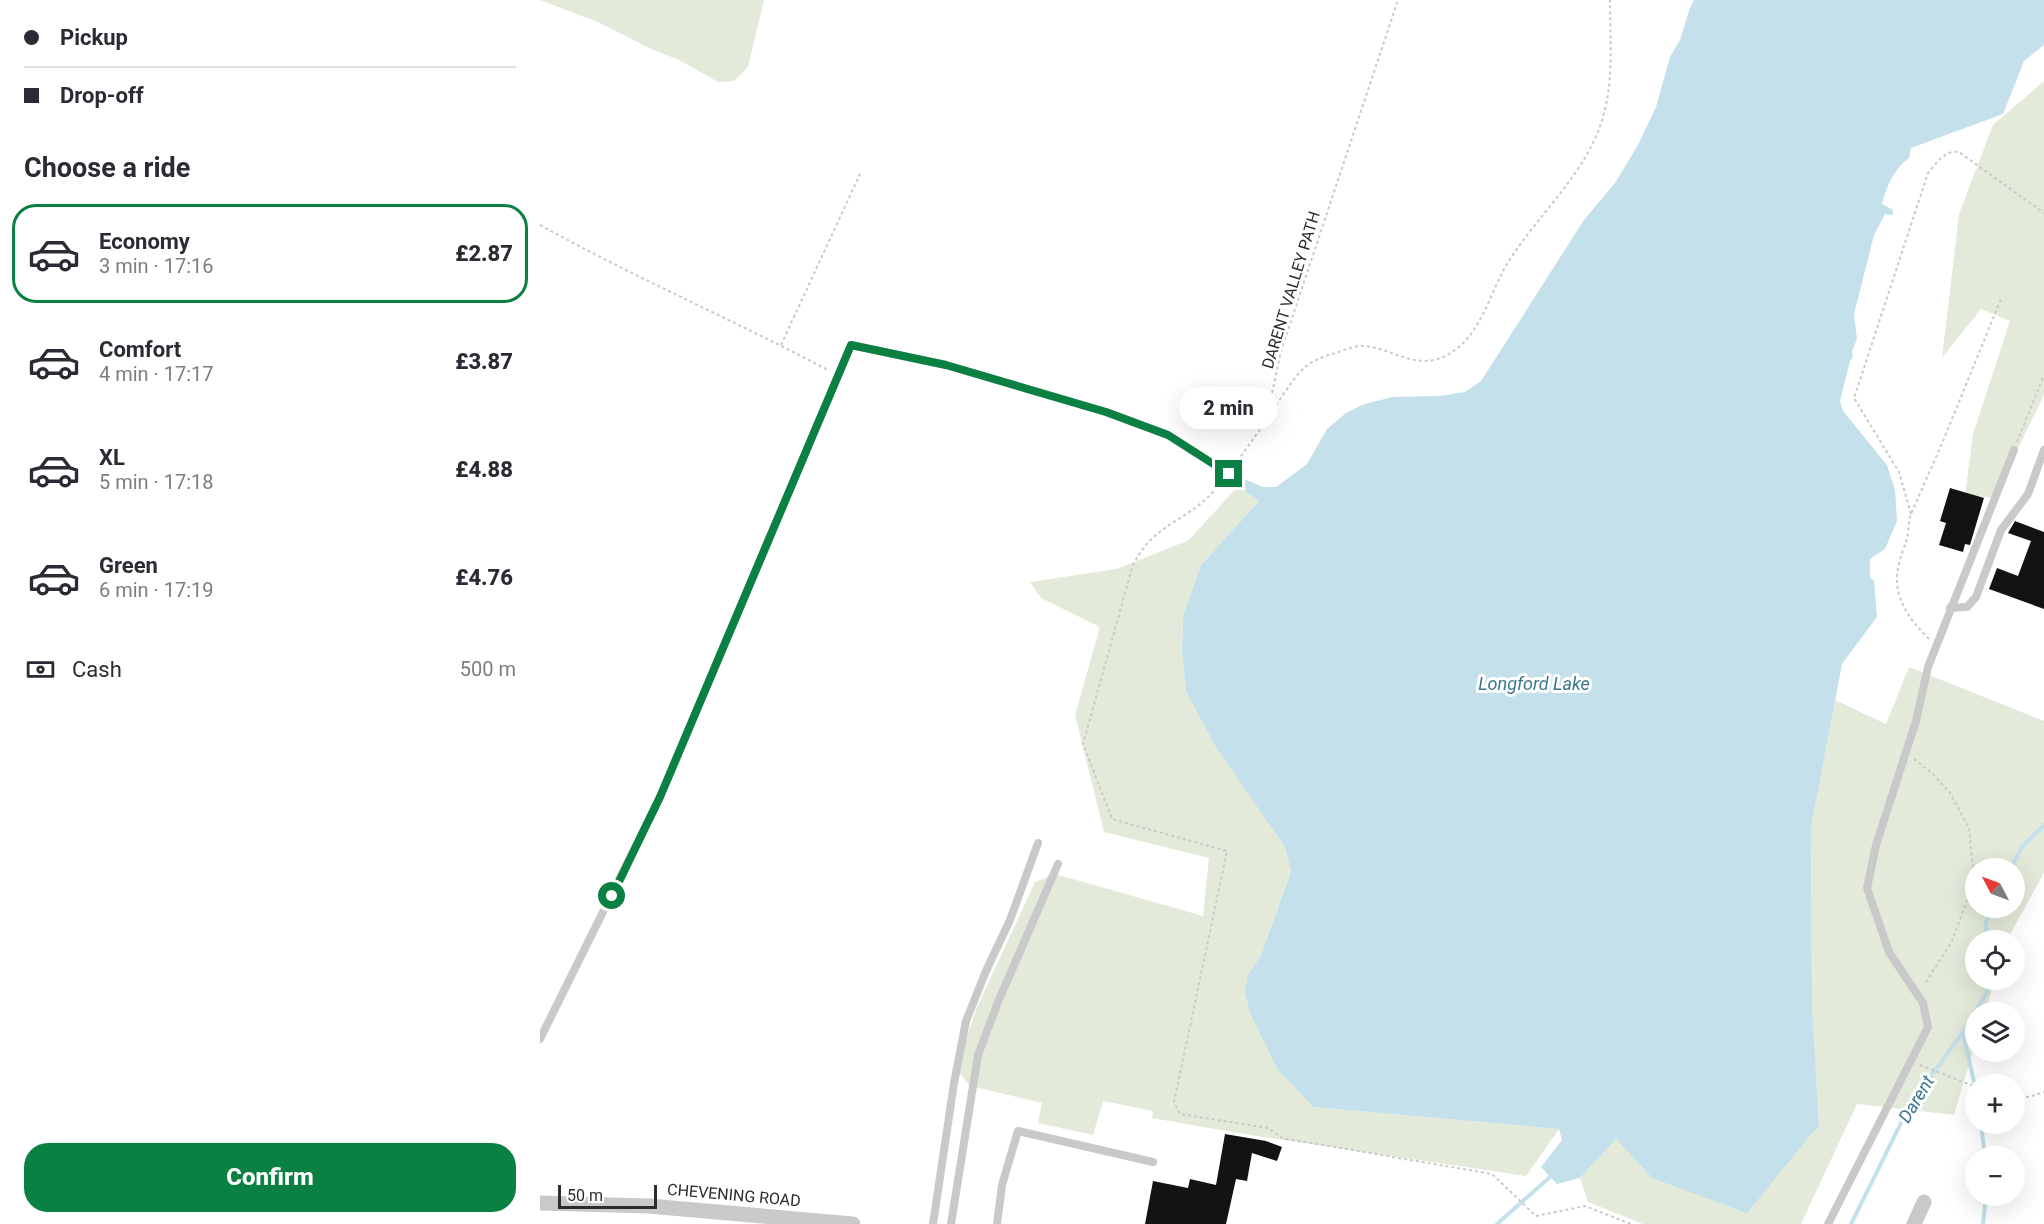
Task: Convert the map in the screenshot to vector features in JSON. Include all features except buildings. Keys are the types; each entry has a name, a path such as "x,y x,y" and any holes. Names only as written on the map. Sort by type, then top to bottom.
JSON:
{"street":[{"path":"1914,1224 1924,1202"},
{"name":"CHEVENING ROAD","path":"540,1203 649,1206 853,1224"}],"lane":[{"path":"540,1039 660,797 851,345 946,365 1148,426 1193,450 1229,474"},
{"path":"1828,1224 1928,1027 1923,1003 1889,952 1868,888 1876,845 1916,721 1935,645 2014,450"},
{"path":"1950,608 1967,607 1976,597 2001,530 2024,502 2044,450"},
{"path":"933,1224 954,1083 966,1021 1010,920 1038,843"},
{"path":"951,1224 978,1054 1015,961 1058,864"},
{"path":"997,1224 1002,1185 1018,1131 1153,1162"}],"path":[{"name":"DARENT VALLEY PATH","path":"1398,0 1281,351 1266,421 1229,474 1206,500 1168,524 1137,555 1083,744 1112,819 1227,851 1174,1102 1180,1113 1268,1128 1282,1138 1492,1174 1536,1216 1585,1206 1631,1224"},
{"path":"1266,421 1304,369 1317,359 1359,346 1376,348 1411,360 1429,361 1448,355 1466,342 1478,325 1509,261 1582,164 1596,139 1604,116 1609,78 1610,0"},
{"path":"1911,514 1899,472 1854,398 1928,173 1944,154 1959,152 2044,213"},
{"path":"781,345 860,174"},
{"path":"540,225 603,259 838,375"},
{"path":"1935,645 1903,607 1896,579 1911,514 2001,299"},
{"path":"2014,450 2044,375"},
{"path":"1905,755 1919,761 1950,793 1969,828 1973,869 1970,892 1952,941 1918,995"},
{"path":"1932,1070 1965,1083"},
{"path":"2025,1097 2044,1092"}],"green space":[{"path":"540,0 764,0 748,67 734,81 718,82 679,60 651,49 598,22"},
{"path":"2044,81 2044,395 1994,498 1965,495 1973,434 2010,321 1981,309 1942,358 1959,214 1993,125"},
{"path":"1238,486 1259,501 1201,565 1183,616 1182,653 1186,692 1215,746 1285,846 1291,870 1261,955 1248,975 1278,1070 1313,1107 1559,1129 1526,1176 1152,1118 1153,1111 1103,1101 1093,1135 1038,1123 1042,1103 970,1086 956,1069 977,1007 1035,882 1055,874 1203,916 1209,858 1104,832 1075,715 1100,627 1041,598 1030,582 1117,569 1189,540"},
{"path":"1909,667 2044,721 2044,873 2025,907 2025,858 1965,858 1965,918 2019,918 2013,930 1965,930 1965,990 1992,990 1988,1002 1965,1002 1965,1062 1970,1062 1954,1115 1857,1104 1801,1224 1643,1224 1588,1202 1580,1178 1616,1139 1652,1178 1819,1125 1812,1002 1811,828 1835,700 1886,724"}],"water":[{"name":"Longford Lake","path":"1694,0 2044,0 2044,45 2024,61 2003,114 1911,148 1909,158 1892,178 1882,204 1893,210 1893,215 1885,214 1874,235 1854,314 1857,339 1840,401 1843,411 1887,465 1895,490 1897,521 1885,549 1870,559 1870,578 1874,580 1877,617 1842,664 1811,828 1812,1002 1819,1125 1747,1213 1652,1178 1616,1139 1580,1178 1557,1184 1541,1167 1562,1140 1559,1129 1313,1107 1278,1070 1250,1013 1245,992 1248,975 1261,955 1291,871 1285,847 1215,746 1186,692 1182,653 1183,616 1201,565 1259,501 1238,486 1242,478 1263,487 1276,487 1307,464 1327,429 1346,413 1362,405 1392,397 1439,396 1465,392 1481,381 1584,220 1615,183 1638,145 1656,107 1670,57 1680,40"}],"waterway":[{"name":"Darent","path":"2016,858 2022,847 2044,825"},
{"name":"Darent","path":"1986,930 1988,918"},
{"name":"Darent","path":"1851,1224 1910,1105 1963,1032 1987,990"},
{"path":"1963,1033 1972,1074"},
{"path":"1982,1134 1984,1146"},
{"path":"1497,1224 1550,1177"},
{"path":"1983,1224 1985,1206"}],"route":[{"path":"612,896 660,797 851,345 946,365 1148,426 1168,435 1229,474"}]}
